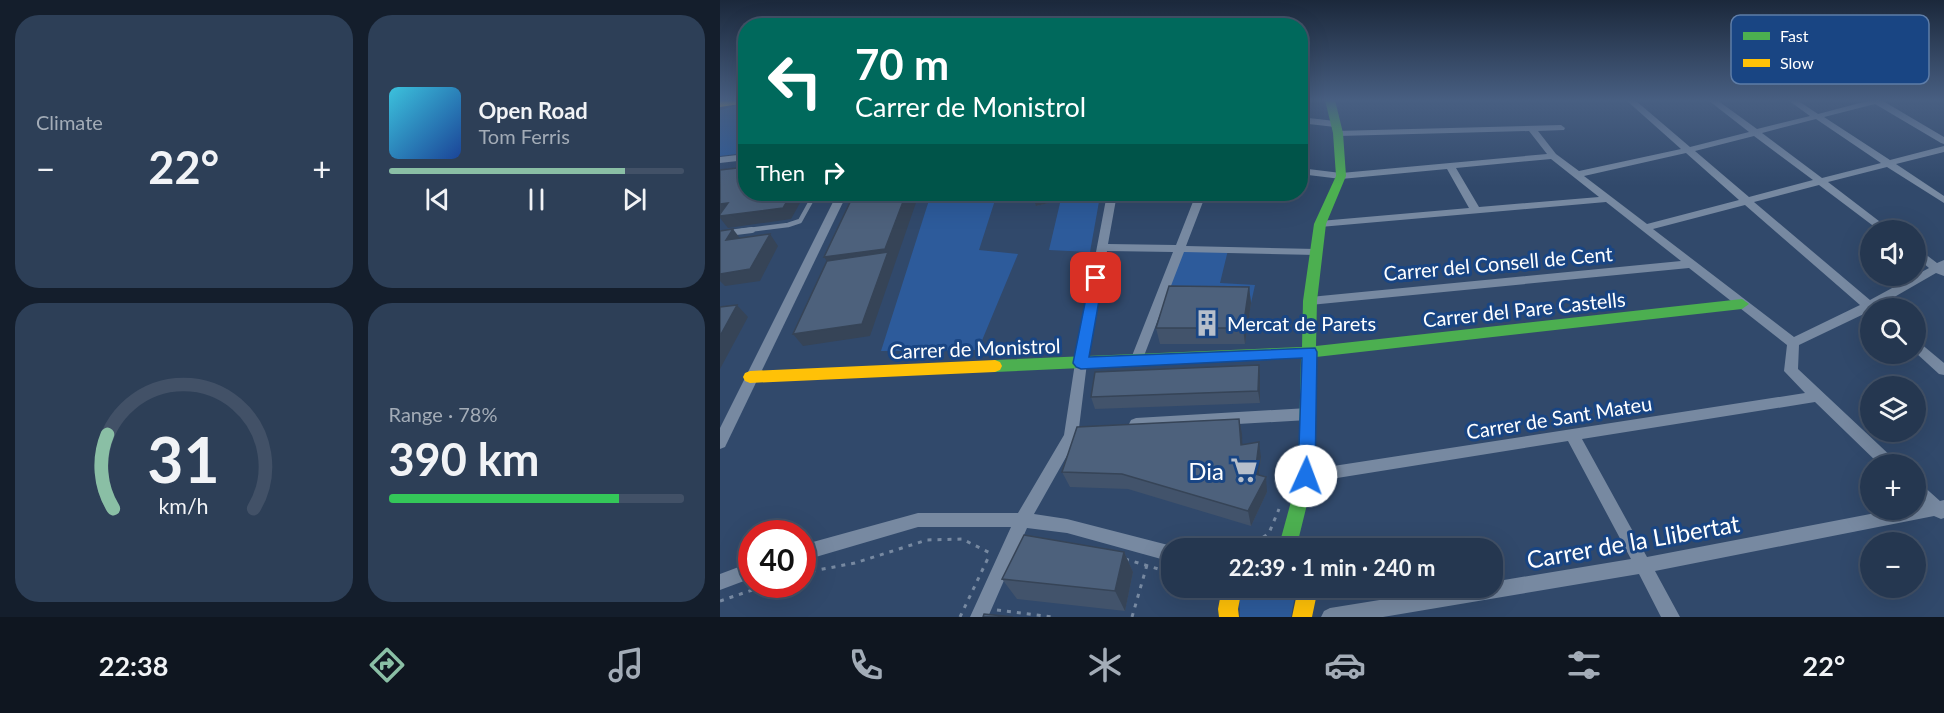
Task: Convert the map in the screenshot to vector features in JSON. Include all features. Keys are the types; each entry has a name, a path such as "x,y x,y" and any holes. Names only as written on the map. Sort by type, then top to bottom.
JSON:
{"main road":[{"path":"1290,538 1306,476 1310,301 1316,252 1320,224 1341,176 1336,129"},
{"name":"Carrer del Pare Castells","path":"1310,352 1742,304"},
{"name":"Carrer de Monistrol","path":"750,377 1310,352"},
{"path":"1229,617 1230,598"},
{"path":"1302,617 1306,598"}],"street":[{"path":"1336,129 1538,129"},
{"path":"1532,129 1553,156 1793,343"},
{"path":"1663,129 1860,299"},
{"path":"1751,129 1872,220"},
{"path":"1579,174 1772,129"},
{"path":"1835,129 1944,200"},
{"path":"1924,129 1944,141"},
{"path":"1644,228 1823,183 1944,149"},
{"path":"1308,172 1341,176 1553,156"},
{"path":"720,159 738,158"},
{"path":"1450,165 1475,210"},
{"path":"1320,224 1610,199"},
{"path":"720,443 750,377 838,201"},
{"path":"981,613 1022,520 1078,427 1081,363 1111,201"},
{"path":"1136,361 1198,201"},
{"path":"1102,247 1316,252"},
{"path":"1888,298 1942,268 1926,258"},
{"name":"Carrer del Consell de Cent","path":"1310,301 1690,264"},
{"path":"1793,343 1860,313"},
{"path":"1793,343 1791,371 1878,454"},
{"path":"1926,355 1944,370"},
{"name":"Carrer de Sant Mateu","path":"1306,476 1817,396"},
{"path":"1119,425 1308,414"},
{"path":"1572,435 1645,565 1671,617"},
{"path":"1926,497 1941,510"},
{"name":"Carrer de la Llibertat","path":"1330,617 1645,565 1941,510"},
{"path":"816,549 918,520 1022,520 1067,525 1161,551"},
{"path":"720,582 738,575"}],"lane":[{"path":"720,234 788,225 800,221 811,201"}],"path":[{"path":"1262,538 1269,533 1278,509"},
{"path":"816,570 855,563 927,540 962,539 990,554 960,617"},
{"path":"1132,617 1152,548"},
{"path":"1115,556 1161,570"},
{"path":"720,601 738,595"},
{"path":"981,613 1052,617"}],"shaded area":[{"path":"720,129 738,129 738,154 720,156"},
{"path":"929,201 995,201 979,250 1018,254 978,350 881,351"},
{"path":"1061,201 1099,201 1090,252 1049,250"},
{"path":"1178,249 1228,250 1220,283 1255,285 1251,303 1158,302"},
{"path":"1239,598 1294,598 1291,617 1240,617"}],"building":[{"path":"738,166 738,201 787,201 783,208 720,216 728,203 720,204 720,170"},
{"path":"851,201 903,201 885,249 824,257"},
{"path":"733,229 726,240 770,234 750,269 720,274 720,231"},
{"path":"888,252 862,324 793,334 827,261"},
{"path":"1169,286 1249,287 1243,328 1156,328"},
{"path":"737,305 720,336 720,307"},
{"path":"1259,365 1258,391 1091,397 1095,372"},
{"path":"1239,419 1241,445 1259,442 1255,474 1266,477 1248,511 1122,474 1062,472 1077,427"},
{"path":"1024,535 1124,552 1115,591 1002,579"},
{"path":"984,614 1013,617 983,617"}],"traffic: fast":[{"path":"1290,538 1306,476 1310,301 1320,224 1341,176 1337,129"},
{"path":"995,366 1310,352 1742,304"}],"traffic: slow":[{"path":"750,377 995,366"},
{"path":"1229,617 1230,598"},
{"path":"1302,617 1306,598"}],"place":[{"name":"Mercat de Parets","path":"1207,323"},
{"name":"Dia","path":"1244,470"}],"route":[{"path":"1096,278 1081,363 1310,352 1306,476"}]}
